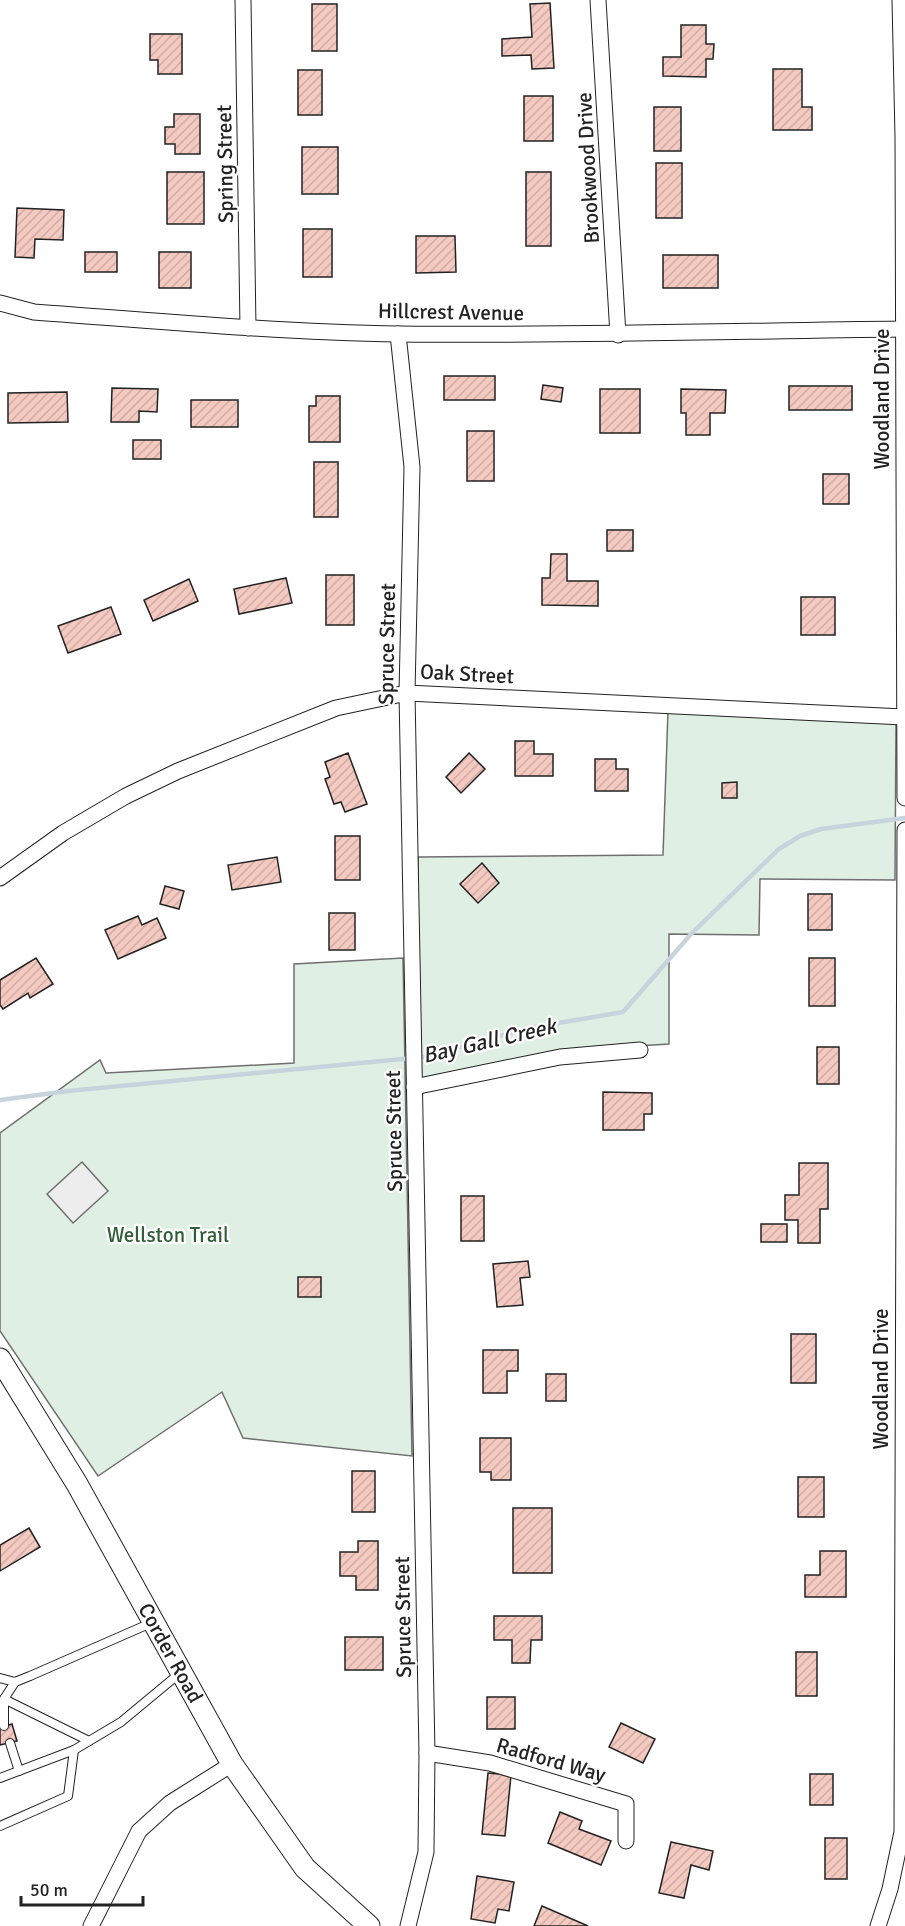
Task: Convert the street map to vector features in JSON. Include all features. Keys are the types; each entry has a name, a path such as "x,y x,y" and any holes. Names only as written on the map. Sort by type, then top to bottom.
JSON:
{"street":[{"name":"Spring Street","path":"243,0 248,328"},
{"name":"Brookwood Drive","path":"597,0 618,335"},
{"name":"Woodland Drive","path":"900,0 904,137 902,329 905,798"},
{"name":"Hillcrest Avenue","path":"0,303 34,312 248,328 398,334 618,335 902,329"},
{"name":"Spruce Street","path":"398,334 412,467 407,693 427,1753 426,1852 408,1926"},
{"name":"Oak Street","path":"0,878 63,833 126,796 178,771 336,708 407,693 904,717"},
{"name":"Woodland Drive","path":"878,1926 890,1889 902,1832 905,830"},
{"path":"414,1082 560,1058 640,1050"},
{"name":"Corder Road","path":"2,1368 77,1484 232,1764 305,1868 369,1926"},
{"name":"Radford Way","path":"427,1753 490,1763 626,1804 626,1841"},
{"path":"91,1926 139,1831 170,1803 232,1764"}],"lane":[{"path":"4,1726 4,1700 15,1682 153,1622"},
{"path":"0,1778 74,1750 90,1741 121,1722 181,1673"},
{"path":"0,1678 15,1682"},
{"path":"4,1700 90,1741"},
{"path":"10,1743 20,1771"},
{"path":"0,1826 68,1796 74,1750"}],"green space":[{"path":"668,711 896,722 895,880 760,879 759,935 669,934 669,1044 555,1051 419,1082 418,857 663,855"},
{"name":"Wellston Trail","path":"403,958 412,1456 243,1438 222,1392 98,1476 0,1331 0,1133 100,1060 106,1073 294,1063 294,964"}],"shaded area":[{"name":"Wellston Trail","path":"82,1162 108,1191 73,1223 47,1194"}],"building":[{"path":"550,3 554,68 532,69 531,55 502,56 502,39 532,37 530,4"},
{"path":"312,4 337,4 337,51 312,51"},
{"path":"681,25 706,25 706,44 714,44 713,59 706,59 706,77 663,76 663,57 681,57"},
{"path":"150,34 182,34 182,74 158,74 158,60 150,60"},
{"path":"773,69 802,69 802,107 812,107 812,130 773,130"},
{"path":"298,70 322,70 322,115 298,115"},
{"path":"524,96 553,96 553,141 524,141"},
{"path":"654,107 681,107 681,151 654,151"},
{"path":"174,114 200,114 200,154 175,154 175,144 165,144 165,127 174,127"},
{"path":"302,147 338,147 338,194 302,194"},
{"path":"656,163 682,163 682,218 656,218"},
{"path":"167,172 204,172 204,224 167,224"},
{"path":"526,172 551,172 551,246 526,246"},
{"path":"17,208 64,210 63,240 35,239 34,258 15,257"},
{"path":"303,229 332,229 332,277 303,277"},
{"path":"416,236 455,236 456,272 416,273"},
{"path":"85,252 117,252 117,272 85,272"},
{"path":"159,252 191,252 191,288 159,288"},
{"path":"663,255 718,255 718,288 663,288"},
{"path":"444,376 495,376 495,400 444,400"},
{"path":"543,385 563,388 561,402 541,399"},
{"path":"789,386 852,386 852,410 789,410"},
{"path":"112,388 158,389 157,412 139,411 139,422 111,422"},
{"path":"600,389 640,389 640,433 600,433"},
{"path":"681,389 726,390 725,413 710,413 710,435 686,435 686,413 681,413"},
{"path":"67,392 68,422 8,423 8,393"},
{"path":"316,396 340,396 340,442 309,442 309,406 316,406"},
{"path":"191,400 238,400 238,427 191,427"},
{"path":"467,431 494,431 494,481 467,481"},
{"path":"133,440 161,440 161,459 133,459"},
{"path":"314,462 338,462 338,517 314,517"},
{"path":"823,474 849,474 849,504 823,504"},
{"path":"607,530 633,530 633,551 607,551"},
{"path":"551,554 567,554 567,581 598,581 598,606 542,605 542,578 550,578"},
{"path":"326,575 354,575 354,625 326,625"},
{"path":"286,578 292,603 239,614 234,589"},
{"path":"189,579 198,601 153,621 144,600"},
{"path":"801,597 835,597 835,635 801,635"},
{"path":"111,607 121,634 68,653 58,626"},
{"path":"515,741 534,741 534,754 553,754 553,776 515,776"},
{"path":"348,753 367,804 345,812 341,802 334,804 325,779 330,777 325,762"},
{"path":"469,753 485,769 461,793 446,777"},
{"path":"595,759 616,759 616,769 628,769 628,791 595,791"},
{"path":"737,782 737,798 722,798 722,783"},
{"path":"335,836 360,836 360,880 335,880"},
{"path":"277,857 281,882 232,890 228,865"},
{"path":"482,863 499,883 478,903 460,884"},
{"path":"165,886 184,891 179,909 160,904"},
{"path":"808,894 832,894 832,930 808,930"},
{"path":"329,913 355,913 355,950 329,950"},
{"path":"138,916 142,925 157,918 166,938 118,959 105,930"},
{"path":"36,958 53,984 30,998 28,993 3,1009 0,1005 0,980"},
{"path":"809,958 835,958 835,1006 809,1006"},
{"path":"817,1047 839,1047 839,1084 817,1084"},
{"path":"603,1092 652,1093 652,1114 644,1114 644,1130 603,1130"},
{"path":"799,1163 828,1163 828,1209 820,1209 820,1243 798,1243 798,1220 785,1220 785,1195 799,1195"},
{"path":"461,1196 484,1196 484,1241 461,1241"},
{"path":"761,1224 787,1224 787,1242 761,1242"},
{"path":"528,1261 530,1277 520,1278 523,1305 497,1307 493,1264"},
{"path":"298,1277 321,1277 321,1297 298,1297"},
{"path":"791,1334 816,1334 816,1383 791,1383"},
{"path":"483,1350 518,1350 518,1371 507,1371 507,1393 483,1393"},
{"path":"546,1374 566,1374 566,1401 546,1401"},
{"path":"480,1438 511,1438 511,1480 491,1480 491,1472 480,1472"},
{"path":"352,1471 375,1471 375,1512 352,1512"},
{"path":"798,1477 824,1477 824,1517 798,1517"},
{"path":"513,1508 552,1508 552,1573 513,1573"},
{"path":"29,1528 40,1547 0,1571 0,1545"},
{"path":"358,1541 378,1541 378,1590 356,1590 356,1576 340,1576 340,1552 358,1552"},
{"path":"820,1551 846,1551 846,1597 805,1597 805,1575 820,1575"},
{"path":"494,1616 542,1616 542,1640 531,1640 530,1663 512,1663 512,1640 494,1640"},
{"path":"345,1637 383,1637 383,1670 345,1670"},
{"path":"796,1652 817,1652 817,1696 796,1696"},
{"path":"487,1697 515,1697 515,1729 487,1729"},
{"path":"621,1723 655,1739 643,1763 609,1747"},
{"path":"12,1724 17,1741 0,1745 0,1728"},
{"path":"488,1773 511,1775 505,1836 482,1834"},
{"path":"810,1774 833,1774 833,1805 810,1805"},
{"path":"560,1812 582,1821 579,1829 611,1841 601,1865 548,1843"},
{"path":"825,1838 847,1838 847,1879 825,1879"},
{"path":"671,1842 713,1851 709,1870 691,1865 684,1898 659,1893"},
{"path":"477,1876 514,1882 509,1911 498,1909 495,1923 471,1919"},
{"path":"542,1906 588,1926 534,1926"}],"waterway":[{"name":"Bay Gall Creek","path":"0,1100 68,1091 423,1057 529,1028 623,1012 692,933 779,849 800,836 821,829 905,818"}]}
